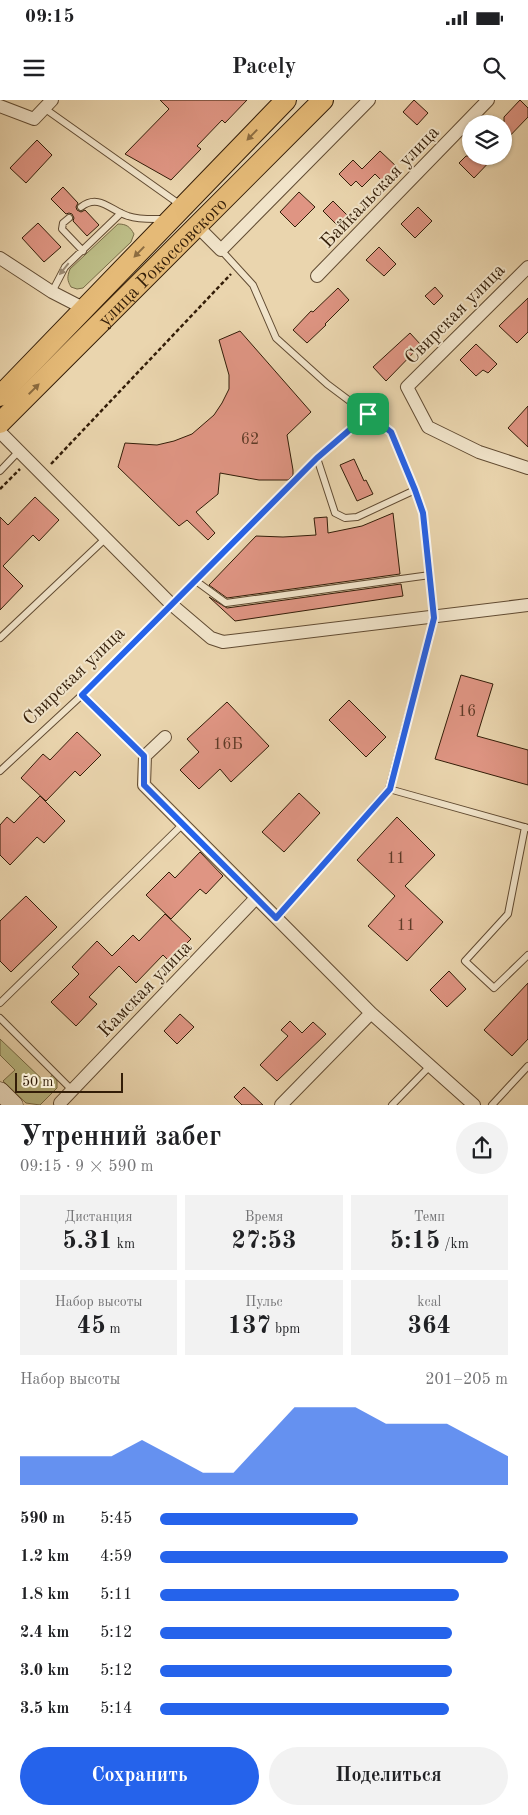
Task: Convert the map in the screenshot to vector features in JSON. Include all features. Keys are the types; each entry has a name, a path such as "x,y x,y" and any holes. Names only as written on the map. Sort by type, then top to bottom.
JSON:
{"highway":[{"name":"улица Рокоссовского","path":"0,396 286,100"},
{"name":"улица Рокоссовского","path":"0,423 322,100"}],"main road":[{"path":"0,1091 14,1105"}],"street":[{"path":"197,226 221,250 369,100"},
{"name":"Байкальская улица","path":"317,276 488,100"},
{"path":"0,106 34,119 48,104"},
{"path":"0,258 52,292 85,309"},
{"name":"Свирская улица","path":"528,267 407,387 428,428 479,452 528,468"},
{"path":"0,432 171,604 210,638 223,642 434,618 528,605"},
{"path":"165,737 144,756 144,785 370,1013 474,1105"},
{"name":"Камская улица","path":"60,1104 256,898"},
{"path":"281,1105 370,1013"}],"lane":[{"path":"48,104 177,213"},
{"path":"82,206 88,201 100,202 121,213 140,218 177,213"},
{"path":"52,292 61,272 121,213"},
{"path":"69,218 63,223 62,229 82,251"},
{"path":"221,250 253,285 276,338 328,384 391,432 423,513 434,618 390,789 276,918"},
{"name":"Свирская улица","path":"0,771 82,695 317,458 368,414"},
{"path":"0,471 24,456"},
{"path":"317,458 335,513 345,518 357,517 415,490"},
{"path":"0,638 106,538"},
{"path":"196,581 226,603 430,575"},
{"path":"82,695 144,756"},
{"path":"390,789 526,827 508,914 465,961 494,988 528,955"},
{"path":"0,1003 183,824"},
{"path":"0,1018 72,1090"},
{"path":"392,1105 430,1066"},
{"path":"492,1105 528,1066"}],"path":[{"path":"0,489 24,456 51,465 237,267"}],"green space":[{"path":"118,224 126,225 131,229 134,234 131,242 83,288 71,287 68,278 70,269"},
{"path":"0,1039 46,1083 53,1074 57,1081 57,1088 40,1105 26,1103 3,1081 15,1070 0,1055"}],"building":[{"path":"160,100 247,100 225,123 222,120 197,146 201,149 171,180 125,154 169,109"},
{"path":"414,100 428,113 417,125 403,112"},
{"path":"520,100 528,108 528,117 512,134 512,115 506,115"},
{"path":"37,140 52,155 26,183 10,168"},
{"path":"380,151 398,168 384,183 375,174 362,187 356,181 351,186 339,174 353,160 362,169"},
{"path":"462,160 462,165 486,165 474,178 459,163"},
{"path":"63,187 78,203 77,210 81,212 85,210 99,225 87,236 73,221 72,214 66,214 51,199"},
{"path":"299,192 315,207 295,227 280,212"},
{"path":"333,201 347,215 337,225 323,211"},
{"path":"418,207 432,221 415,238 401,224"},
{"path":"38,223 61,247 44,262 22,238"},
{"path":"379,247 396,264 384,276 366,260"},
{"path":"435,287 443,296 434,305 425,296"},
{"path":"338,288 349,300 307,343 293,330 311,311 313,312"},
{"path":"528,298 528,332 517,343 499,326"},
{"path":"240,331 311,412 287,435 293,470 293,475 288,480 259,480 220,473 218,494 196,512 215,533 208,540 187,520 179,526 118,467 125,443 157,445 174,441 192,434 214,415 229,389 229,375 219,340"},
{"path":"410,333 421,345 386,381 373,367"},
{"path":"476,344 497,364 488,373 483,370 476,376 460,360"},
{"path":"528,406 528,447 508,428"},
{"path":"354,459 364,481 366,480 373,494 357,501 340,465"},
{"path":"35,497 59,520 39,541 33,535 3,566 23,586 0,610 0,517 8,525"},
{"path":"393,513 400,574 227,598 209,585 256,536 316,535 314,518 327,517 328,533 362,526"},
{"path":"401,584 403,596 235,621 209,597 227,608"},
{"path":"461,675 493,684 477,736 528,750 528,785 435,759"},
{"path":"349,700 386,737 366,757 329,720"},
{"path":"227,702 269,746 231,782 220,769 199,789 180,770 199,752 187,739"},
{"path":"77,732 101,755 80,776 75,771 46,801 21,778 43,754 50,760"},
{"path":"299,793 320,813 284,852 262,832"},
{"path":"40,796 65,821 44,843 37,837 10,865 0,855 0,825 7,817 14,823"},
{"path":"397,817 435,855 405,886 443,922 407,961 368,926 395,896 357,860"},
{"path":"200,852 223,876 206,894 200,889 171,919 146,895 169,872 175,878"},
{"path":"26,896 57,927 11,972 0,961 0,921"},
{"path":"165,914 191,939 169,961 163,955 136,983 119,966 89,997 97,1004 76,1026 51,1002 79,974 72,967 97,941 112,956 133,935 139,941"},
{"path":"449,971 466,989 447,1007 430,990"},
{"path":"528,983 528,1039 512,1056 484,1030"},
{"path":"180,1014 194,1027 177,1044 164,1031"},
{"path":"290,1021 302,1033 313,1022 326,1034 277,1081 260,1065 288,1036 281,1030"},
{"path":"244,1087 263,1105 242,1105 234,1097"}],"route":[{"path":"368,414 391,432 423,513 434,618 390,789 276,918 144,785 144,756 82,695 317,458 368,414"}]}
